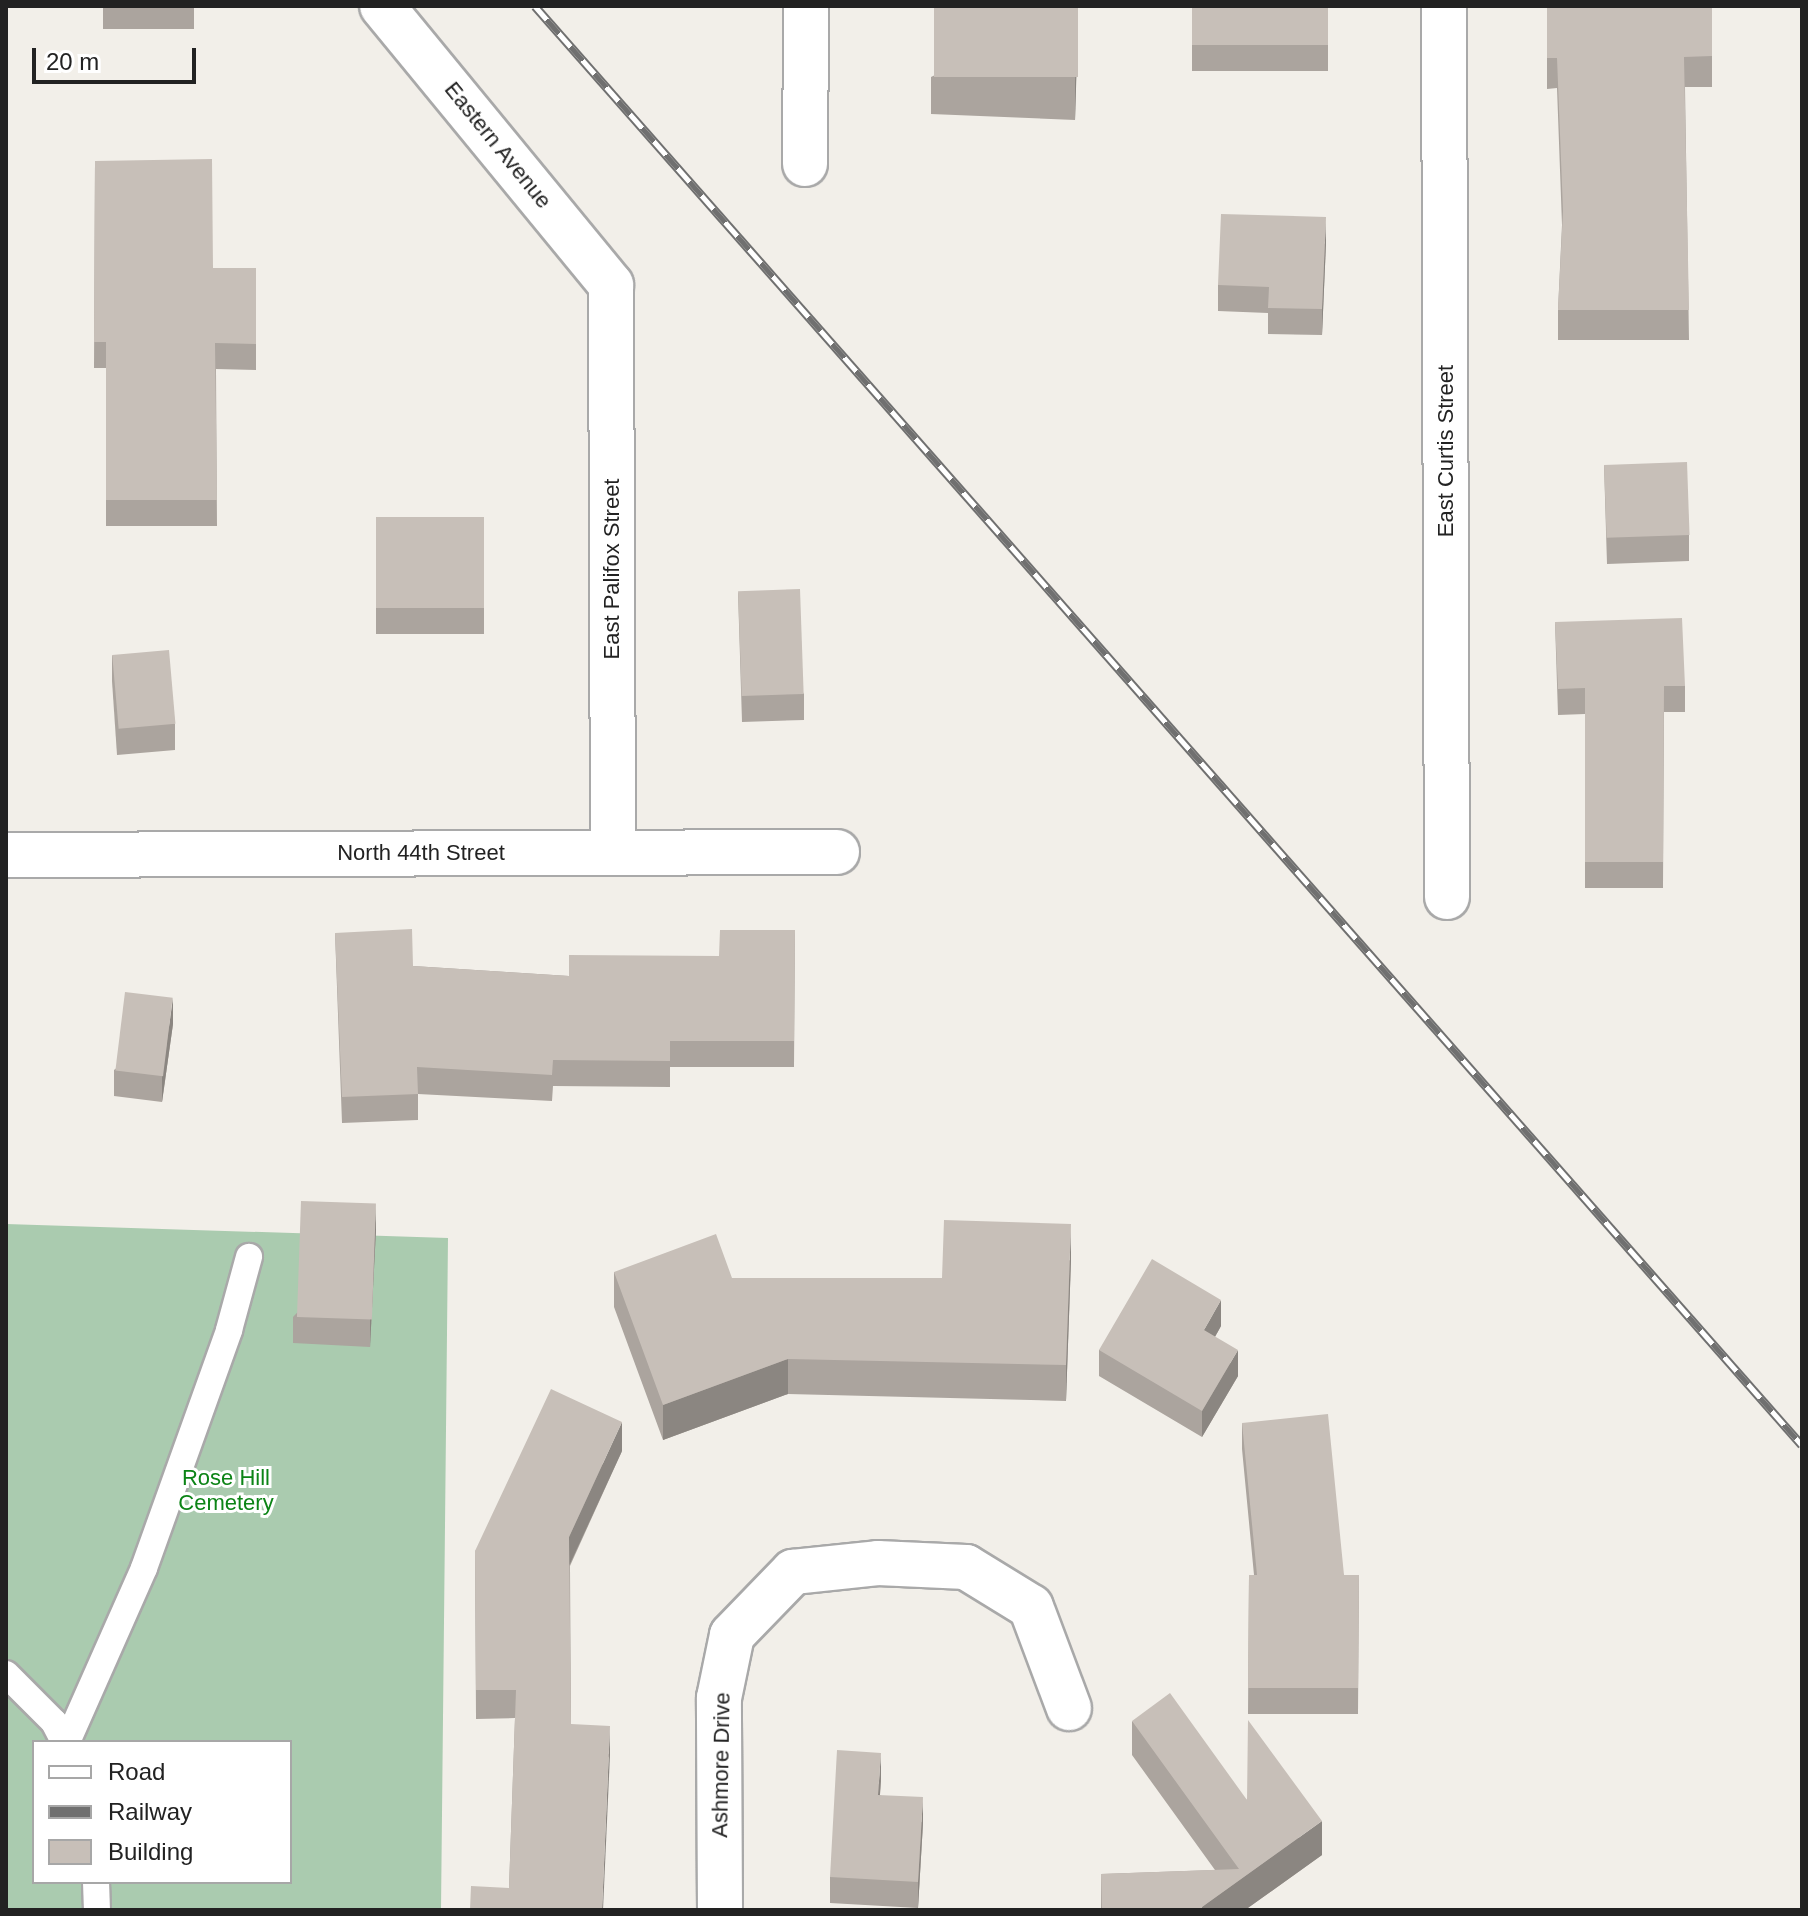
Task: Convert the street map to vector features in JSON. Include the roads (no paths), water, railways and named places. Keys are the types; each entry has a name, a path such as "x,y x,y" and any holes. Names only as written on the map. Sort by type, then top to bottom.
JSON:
{"street":[{"name":"Eastern Avenue","path":"382,6 611,285"},
{"path":"805,164 806,6"},
{"name":"East Curtis Street","path":"1444,6 1447,897"},
{"name":"East Palifox Street","path":"611,285 613,852"},
{"name":"North 44th Street","path":"6,855 837,852"},
{"name":"Ashmore Drive","path":"720,1910 719,1698 732,1635 793,1572 878,1563 966,1567 1031,1607 1069,1708"}],"lane":[{"path":"66,1740 144,1568 229,1330 249,1257"},
{"path":"6,1674 54,1722 64,1740"},
{"path":"96,1884 97,1910"}],"railway":[{"path":"535,6 1802,1445"}],"park label":[{"name":"Rose Hill Cemetery","path":"226,1490"}]}
